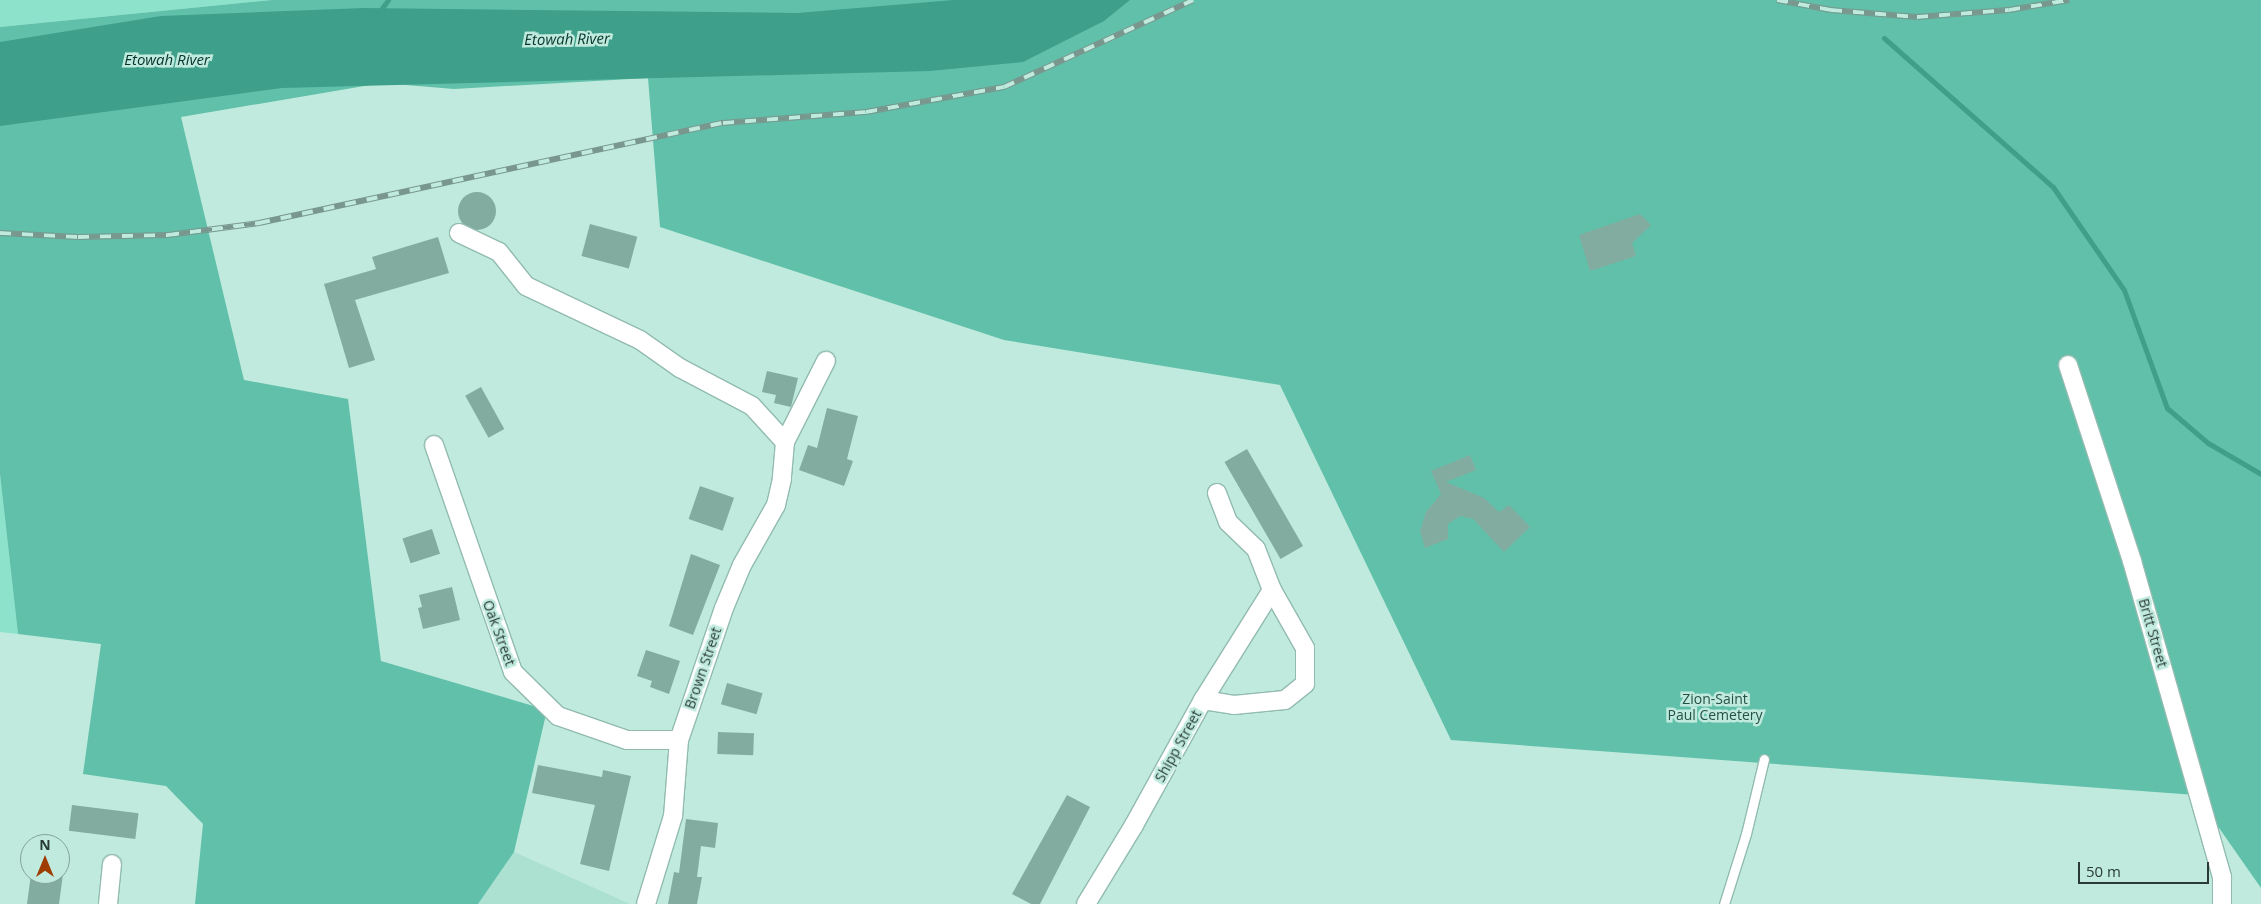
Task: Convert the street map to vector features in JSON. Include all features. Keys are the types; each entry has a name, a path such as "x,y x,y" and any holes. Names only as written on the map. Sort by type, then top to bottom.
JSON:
{"street":[{"path":"459,233 500,252 526,286 640,340 680,368 752,406 785,442 826,361"},
{"name":"Britt Street","path":"2068,365 2132,561 2222,877 2222,904"},
{"name":"Brown Street","path":"646,904 673,816 679,740 724,608 742,565 776,505 782,479 785,442"},
{"name":"Oak Street","path":"434,445 513,672 558,716 627,740 679,740"},
{"path":"1203,700 1234,705 1285,700 1304,684 1305,648 1272,590 1256,550 1228,522 1217,493"},
{"name":"Shipp Street","path":"1086,904 1134,826 1203,700 1272,590"},
{"path":"108,904 112,864"}],"lane":[{"path":"1724,904 1746,834 1764,759"}],"shaded area":[{"path":"0,0 272,0 0,27"},
{"path":"0,474 18,634 0,632"},
{"path":"512,851 630,904 478,904"}],"green space":[{"name":"Zion-Saint Paul Cemetery","path":"272,0 2261,0 2261,888 2196,795 1451,740 1280,385 1004,340 660,227 648,78 454,89 382,83 181,117 244,380 348,399 381,661 547,710 514,852 478,904 195,904 203,824 166,786 83,774 101,644 18,634 0,474 0,27"}],"water":[{"name":"Etowah River","path":"954,0 1130,0 1104,21 1023,62 930,71 282,88 0,126 0,42 161,16 364,8 797,13"}],"building":[{"path":"477,192 491,197 496,211 491,225 477,230 463,225 458,211 463,197"},
{"path":"1640,214 1651,225 1632,243 1636,256 1590,271 1579,235"},
{"path":"590,224 637,237 629,269 581,256"},
{"path":"438,237 449,273 355,300 375,360 349,368 324,284 376,269 372,257"},
{"path":"767,371 798,378 791,407 774,403 776,395 762,392"},
{"path":"481,387 504,429 489,438 465,396"},
{"path":"827,408 858,416 847,459 853,461 844,486 799,470 808,445 817,448"},
{"path":"1247,449 1303,546 1280,559 1224,462"},
{"path":"1470,455 1476,470 1446,482 1484,498 1499,512 1509,505 1530,527 1504,552 1473,519 1460,516 1448,524 1448,539 1425,548 1420,531 1426,512 1441,494 1431,471"},
{"path":"700,486 734,498 723,531 689,519"},
{"path":"432,529 440,554 411,563 403,539"},
{"path":"691,554 720,565 693,635 669,626"},
{"path":"452,587 460,620 423,629 418,608 422,607 419,595"},
{"path":"646,650 680,661 669,694 650,687 652,681 637,676"},
{"path":"727,683 763,693 757,714 721,704"},
{"path":"718,732 754,733 753,755 717,754"},
{"path":"538,765 602,777 603,770 631,776 609,871 580,864 595,805 532,793"},
{"path":"1067,795 1090,807 1040,904 1031,904 1012,894"},
{"path":"72,805 139,813 135,839 69,831"},
{"path":"686,819 718,823 715,848 701,846 697,877 702,877 697,904 668,904 674,872 679,873"},
{"path":"30,884 62,884 59,904 27,904"}],"waterway":[{"path":"379,12 388,0"},
{"path":"1884,38 2053,187 2124,290 2167,408 2208,443 2261,474"}],"railway":[{"path":"0,233 78,237 168,235 259,223 723,123 866,112 1004,87 1193,0"},
{"path":"1777,0 1831,10 1917,17 2009,10 2069,0"}]}
